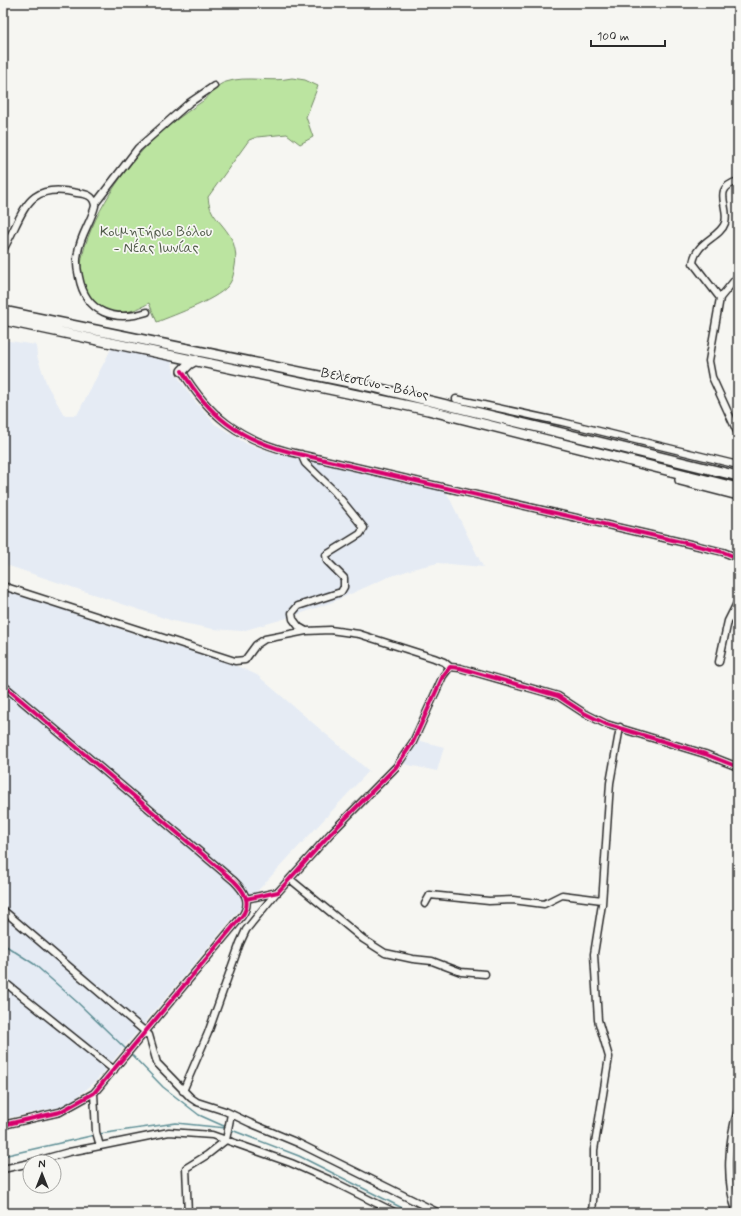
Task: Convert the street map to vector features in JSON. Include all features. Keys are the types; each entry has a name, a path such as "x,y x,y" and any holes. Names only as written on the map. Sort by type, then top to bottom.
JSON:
{"highway":[{"name":"Βελεστίνο - Βόλος","path":"3,311 498,412 738,476"},
{"name":"Βελεστίνο - Βόλος","path":"3,320 428,410 738,488"},
{"path":"177,356 182,371 196,360"},
{"path":"562,444 610,462 738,495"}],"street":[{"path":"147,312 131,316 107,314 99,311 91,304 83,290 78,270 77,254 95,204 138,148 188,103 214,86"},
{"path":"720,298 693,263 697,250 723,227 726,218 723,200 724,192 732,183 738,181"},
{"path":"3,250 32,198 42,192 60,189 84,194 91,197 95,204"},
{"path":"738,276 720,298 711,345 710,369 712,377 738,434"},
{"path":"182,371 204,403 237,432 263,444 690,544 723,552 738,558"},
{"path":"456,398 498,412 738,465"},
{"path":"301,454 305,463 334,491 364,528 360,534 326,555 327,561 344,578 344,587 340,592 298,606 293,610 293,619 299,627 306,631"},
{"path":"3,586 235,661 245,660 256,646 265,639 306,631 330,630 359,634 434,658 444,662 450,667 460,668 558,696 589,716 620,728 705,754 738,767"},
{"path":"719,662 728,621 738,601"},
{"path":"183,1091 208,1033 246,930 276,893 331,833 401,761 417,733 443,676 450,667"},
{"path":"3,685 234,880 242,890 246,899 246,908 242,916 94,1093 60,1112 3,1125"},
{"path":"592,1213 594,1189 594,1150 609,1057 599,1024 594,954 602,900 610,783 620,728"},
{"path":"290,879 363,939 386,952 413,959 432,961 461,972 485,974"},
{"path":"246,899 276,893"},
{"path":"425,904 430,895 489,901 513,900 544,904 562,895 602,900"},
{"path":"3,910 145,1032 150,1037 157,1063 183,1091 197,1102 222,1109 298,1143 439,1213"},
{"path":"3,981 114,1070"},
{"path":"94,1093 96,1132 100,1146"},
{"path":"737,1213 732,1187 730,1153 733,1128 738,1110"},
{"path":"188,1213 186,1168 212,1152 226,1140 231,1114"},
{"path":"61,1154 159,1133 178,1131 212,1135 262,1152 323,1177 396,1213"},
{"path":"3,1169 22,1164"}],"shaded area":[{"path":"3,340 36,345 37,356 47,385 64,415 77,415 112,347 171,359 174,371 193,399 215,424 247,444 279,454 446,491 483,567 438,563 416,568 386,578 335,601 294,616 242,631 213,629 173,621 3,564"},
{"path":"3,589 114,627 237,666 257,675 369,771 235,915 95,1082 77,1097 60,1107 3,1119"},
{"path":"417,740 444,747 437,771 404,764"}],"green space":[{"name":"Κοιμητήριο Βόλου - Νέας Ιωνίας","path":"292,78 305,80 318,86 306,117 313,137 300,144 287,134 257,137 249,140 208,197 213,213 230,236 235,250 236,262 233,275 231,281 225,289 197,306 157,322 149,303 131,311 116,313 103,310 98,306 87,294 81,279 81,263 85,246 100,210 110,193 132,163 163,130 206,99 222,83 242,79 275,80"}],"waterway":[{"path":"3,944 34,964 77,1002 127,1050"},
{"path":"130,1053 163,1087 199,1115 226,1127"},
{"path":"99,1134 176,1123 226,1128"},
{"path":"229,1129 299,1156 412,1213"},
{"path":"3,1156 95,1135"}],"cycle path":[{"path":"182,371 203,401 227,424 241,433 272,447 690,544 723,552 738,558"},
{"path":"246,899 278,892 331,833 396,767 413,742 443,676 450,667 460,668 558,696 584,713 606,724 705,754 738,767"},
{"path":"3,685 234,881 246,897 245,911 242,916 94,1093 60,1112 3,1125"}]}
